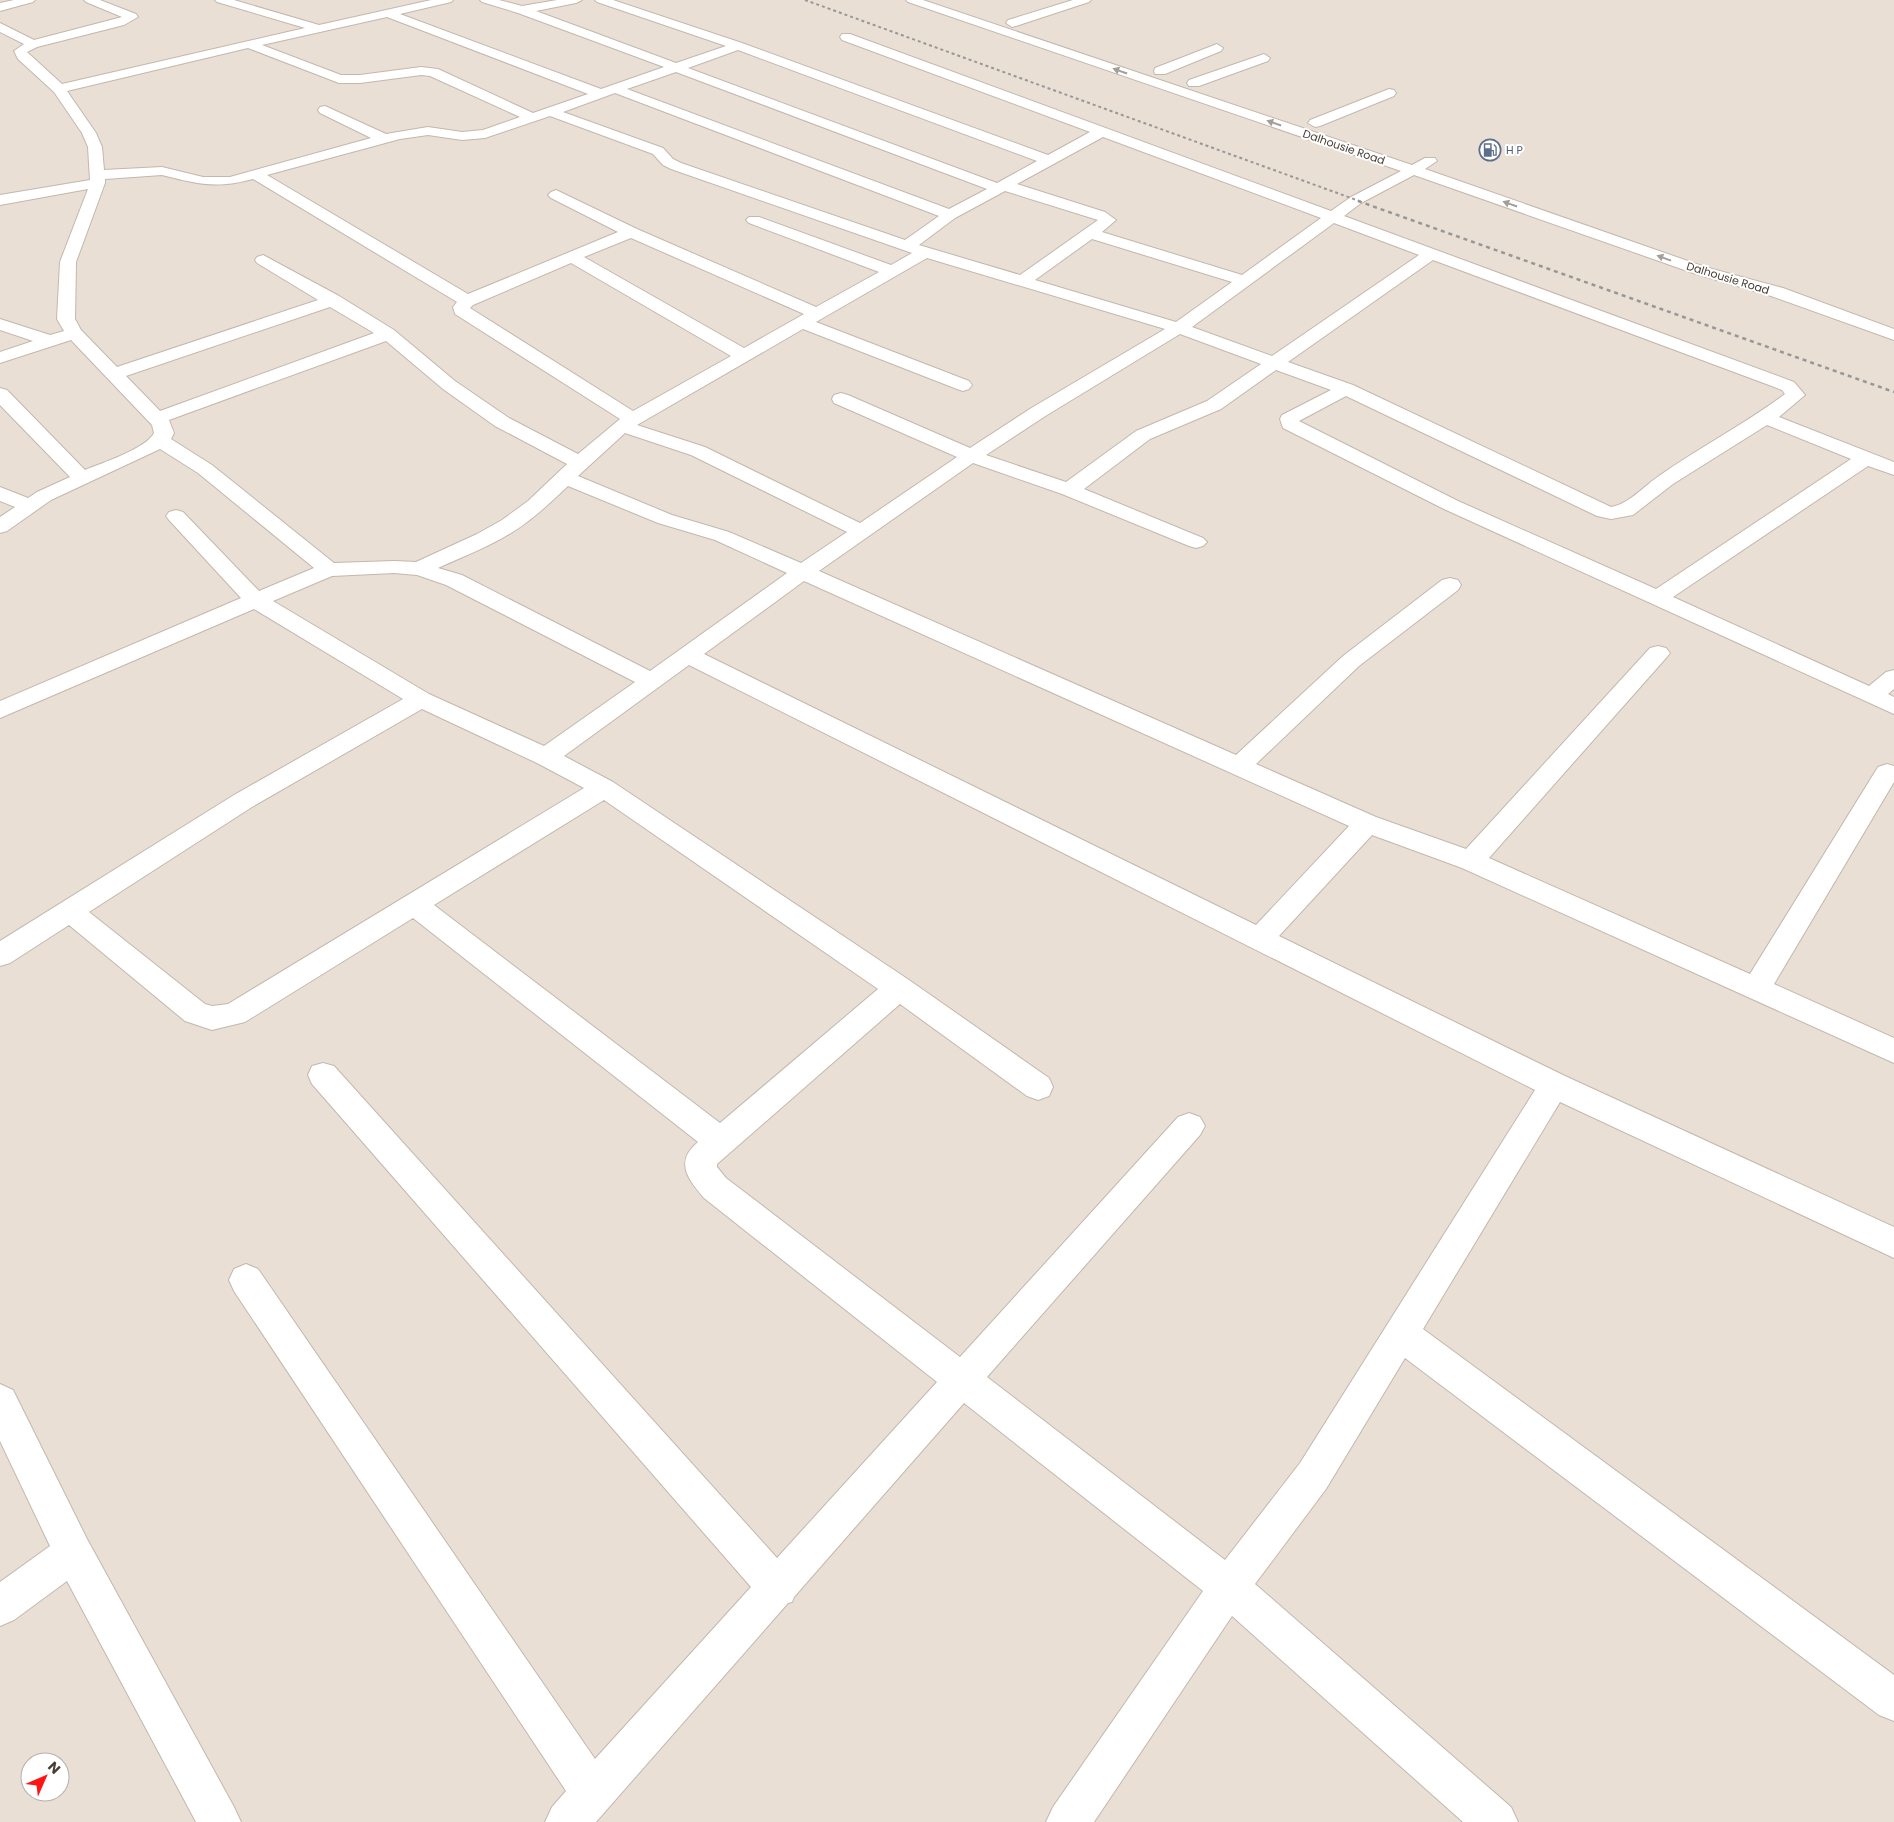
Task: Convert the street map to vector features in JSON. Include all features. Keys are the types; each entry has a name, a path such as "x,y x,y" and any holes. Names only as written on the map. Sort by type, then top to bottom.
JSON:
{"street":[{"path":"0,7 28,0"},
{"path":"0,527 44,496 142,452 160,441 164,433 161,423 157,418 74,333 66,319 68,262 98,179 95,147 89,134 59,89 22,56 20,51 33,44 120,22 132,17 90,0"},
{"path":"220,0 318,28"},
{"path":"59,89 318,28 447,0"},
{"path":"486,0 522,10 1000,186 1107,218 1106,222 1023,281"},
{"path":"522,10 576,0"},
{"path":"600,0 738,46 1048,160"},
{"name":"Dalhousie Road","path":"912,0 949,4 1012,23 1315,123 1421,166 1449,168"},
{"path":"1012,23 1085,0"},
{"name":"Dalhousie Road","path":"949,4 1421,166 1699,270 1777,292 1894,335"},
{"path":"387,13 950,215"},
{"path":"0,27 33,44"},
{"path":"551,112 658,151 668,162 676,166 925,252 1179,328 1346,389 1596,510 1611,513 1626,510 1666,480 1765,418 1796,395 1793,391 1775,381 1332,215 1101,132 846,37"},
{"path":"249,44 339,79 360,79 421,71 433,72 533,118"},
{"path":"0,200 98,179 162,171 215,182 230,181 384,139 428,131 474,136 551,112 738,46"},
{"path":"1160,71 1217,48"},
{"path":"709,56 728,63"},
{"path":"1194,83 1264,58"},
{"path":"1315,123 1389,93"},
{"path":"325,110 384,139"},
{"path":"907,246 950,215 1026,171 1101,132"},
{"path":"1008,164 1026,171"},
{"path":"546,757 804,571 971,456 1040,411 1179,328 1332,215 1356,200 1421,166"},
{"path":"256,175 467,301"},
{"path":"556,195 809,318 963,385"},
{"path":"754,220 892,271"},
{"path":"631,232 467,301 462,304 461,310 628,423 698,451 863,532"},
{"path":"1089,233 1244,280"},
{"path":"419,569 474,543 519,518 579,462 628,423 925,252"},
{"path":"1069,490 1143,435 1214,405 1432,253"},
{"path":"572,257 744,356"},
{"name":"Dalhousie Road","path":"1713,259 1777,292"},
{"path":"263,260 388,334 449,385 502,422 579,462"},
{"path":"113,374 333,300"},
{"path":"0,324 50,341"},
{"path":"0,358 74,333"},
{"path":"157,418 388,334"},
{"path":"1346,389 1289,419 1290,424 1452,505 1894,706"},
{"path":"0,394 83,479"},
{"path":"841,399 971,456 1069,490 1196,542"},
{"path":"1765,418 1894,469"},
{"path":"160,441 205,469 329,570"},
{"path":"1656,599 1866,458"},
{"path":"564,477 665,519 722,536 804,571 1367,823 1471,862 1757,988 1894,1051"},
{"path":"0,493 29,506"},
{"path":"176,516 254,600 421,699 546,757 604,788 899,988 1038,1087"},
{"path":"0,710 254,600 329,570 375,567 419,569 454,580 652,681"},
{"path":"1240,765 1384,634 1450,585"},
{"path":"1471,862 1658,653"},
{"path":"688,655 1554,1085 1894,1243"},
{"path":"1873,695 1894,677"},
{"path":"0,955 243,801 421,699"},
{"path":"1757,988 1887,773"},
{"path":"70,911 195,1013 212,1018 234,1014 604,788"},
{"path":"1260,938 1367,823"},
{"path":"413,904 721,1142"},
{"path":"899,988 702,1158 701,1171 715,1188 1229,1587 1496,1822"},
{"path":"323,1075 778,1588"},
{"path":"1068,1822 1229,1587 1313,1476 1554,1085"},
{"path":"567,1822 1189,1126"},
{"path":"246,1280 592,1792"},
{"path":"1401,1334 1894,1700"},
{"path":"0,1402 73,1553 219,1822"},
{"path":"0,1606 73,1553"}],"shaded area":[{"path":"0,0 1894,0 1894,1822 0,1822"}],"railway":[{"path":"805,0 1362,202"},
{"path":"1358,201 1894,392"}],"place":[{"name":"H P","path":"1490,150"}]}
